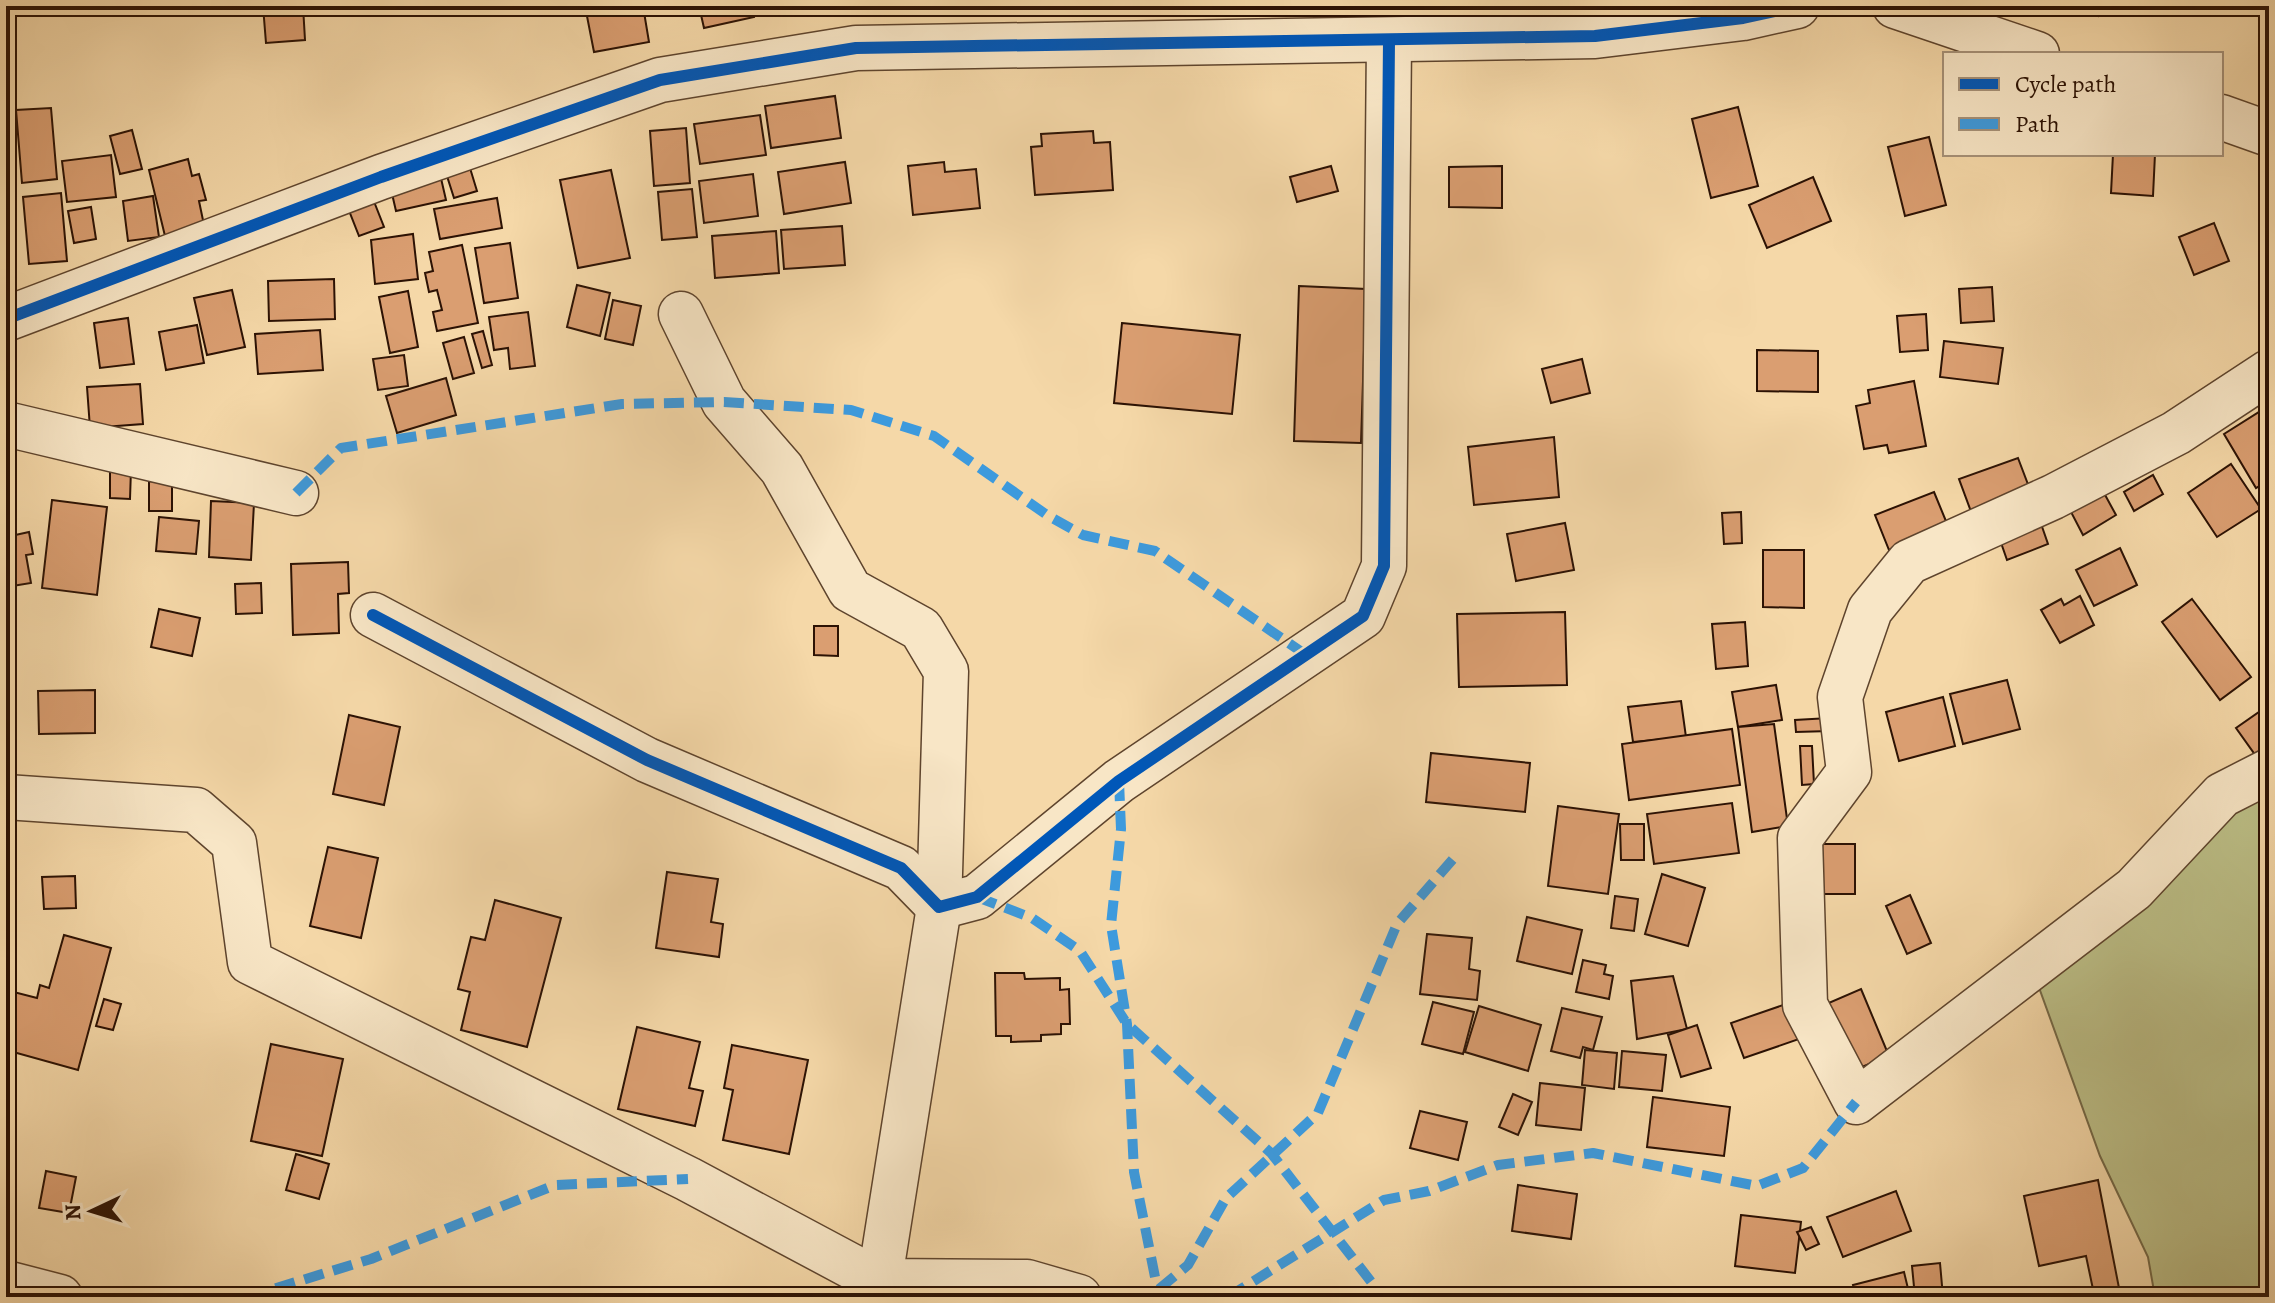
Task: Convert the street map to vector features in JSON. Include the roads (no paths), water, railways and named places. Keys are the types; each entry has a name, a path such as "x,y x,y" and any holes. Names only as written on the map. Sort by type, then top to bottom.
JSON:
{"street":[{"path":"6,319 381,177 660,80 856,48 1595,36 1743,18 1797,6"},
{"path":"1895,6 2031,52"},
{"path":"939,907 977,897 1119,781 1363,616 1384,566 1389,41"},
{"path":"2223,118 2269,134"},
{"path":"681,314 724,402 782,469 850,590 921,629 946,671 939,907 878,1289"},
{"path":"2269,372 2176,433 2053,497 1909,562 1870,610 1840,697 1849,772 1800,838 1805,1005 1856,1102 2134,889 2222,795 2269,771"},
{"path":"6,424 296,493"},
{"path":"373,615 647,760 901,868 939,907"},
{"path":"6,797 196,810 234,843 250,962 688,1179 878,1289 1027,1282 1079,1297"}]}
